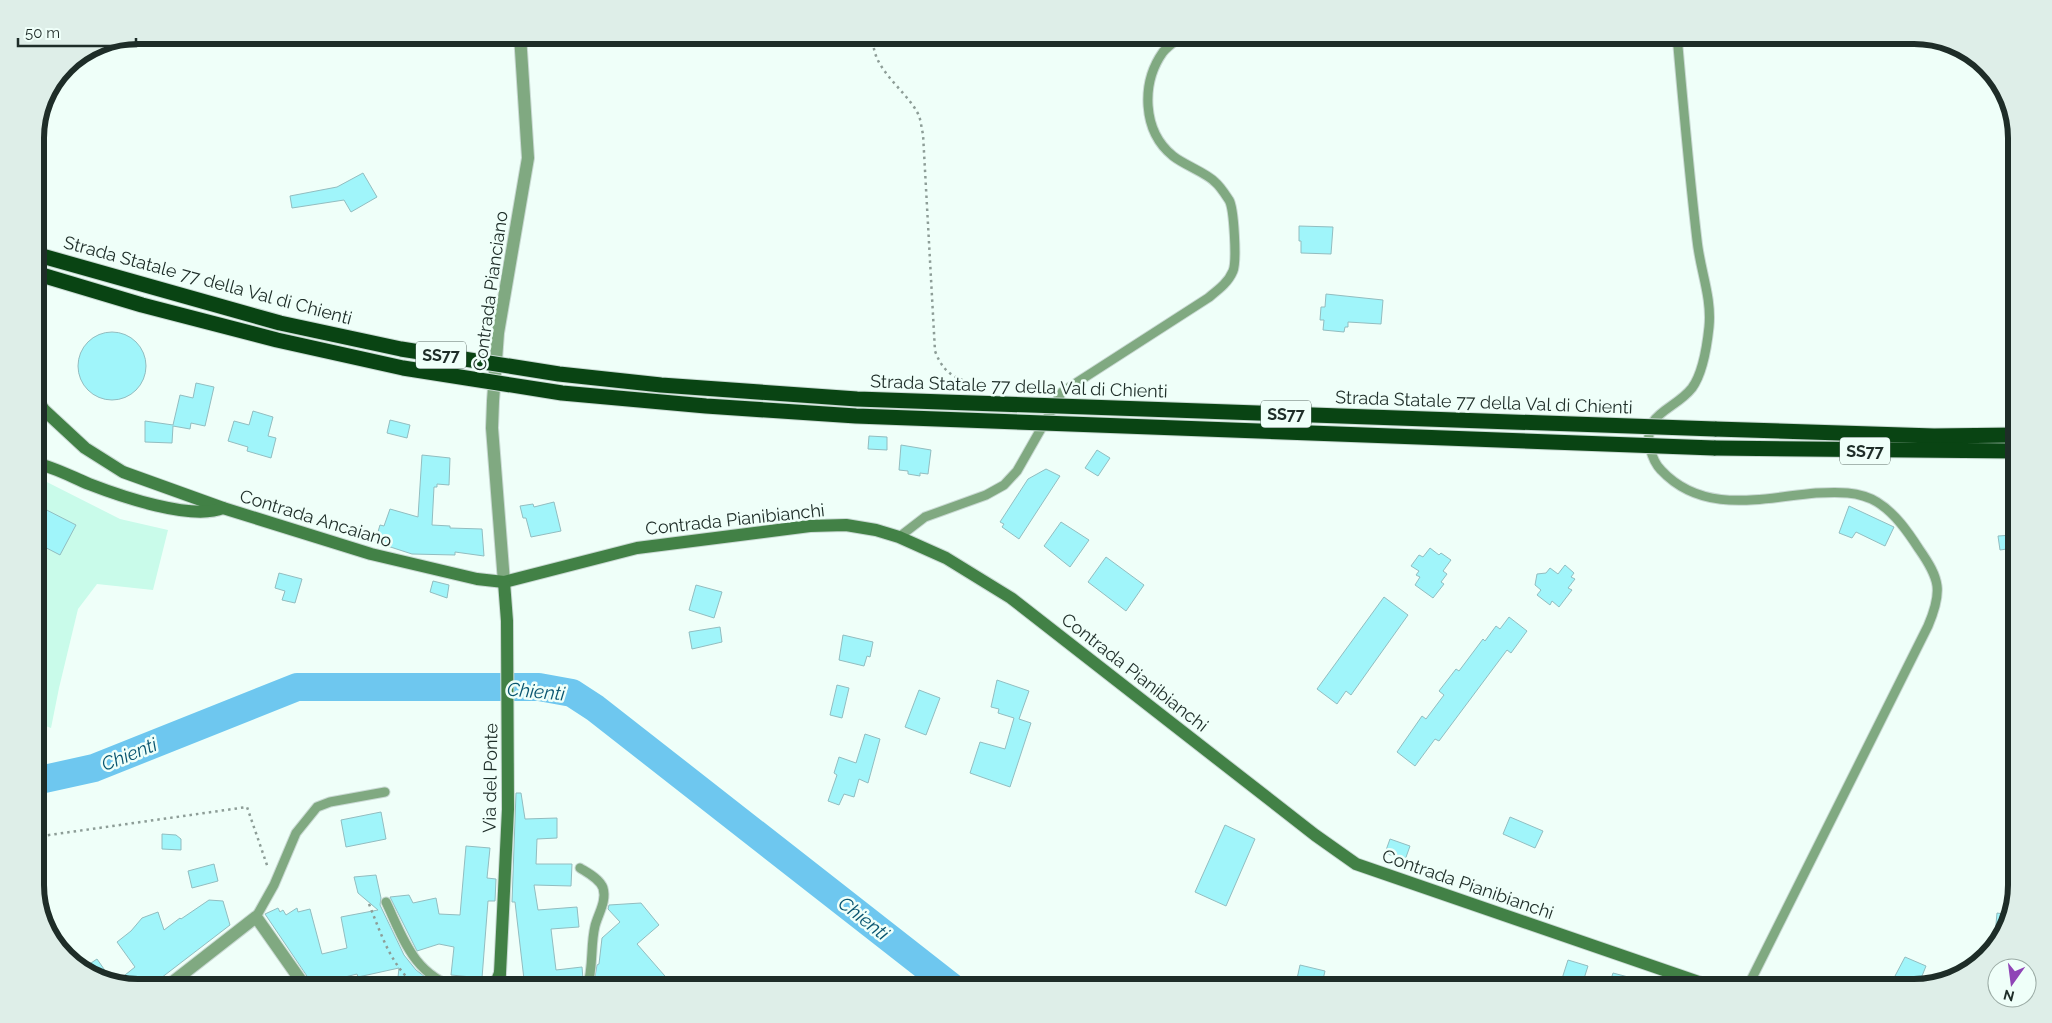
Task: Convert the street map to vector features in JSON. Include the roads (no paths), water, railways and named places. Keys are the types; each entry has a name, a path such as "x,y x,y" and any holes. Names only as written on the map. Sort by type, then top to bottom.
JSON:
{"highway":[{"name":"Strada Statale 77 della Val di Chienti","path":"44,257 280,323 401,349 560,374 661,385 857,398 1715,429 1934,436 2008,435"},
{"name":"Strada Statale 77 della Val di Chienti","path":"44,276 142,305 276,340 402,368 562,393 856,416 1714,448 1935,452 2008,451"}],"street":[{"name":"Contrada Pianciano","path":"504,582 492,428 498,333 528,158 521,44"},
{"path":"44,410 85,448 123,472 223,508"},
{"name":"Contrada Ancaiano","path":"44,466 147,503 202,513 214,512 223,508 371,554 448,573 504,582"},
{"name":"Contrada Pianibianchi","path":"504,582 637,548 810,526 846,525 876,530 899,537 946,558 1010,598 1315,835 1356,864 1690,979"},
{"name":"Via del Ponte","path":"500,979 508,809 507,621 504,582"},
{"path":"177,979 256,917 300,979"},
{"name":"Via del Ponte","path":"498,979 500,974"}],"lane":[{"path":"899,537 925,517 986,495 1004,485 1017,471 1062,392 1208,298 1224,286 1234,270 1236,258 1230,201 1214,180 1171,154 1155,133 1148,115 1148,90 1155,68 1164,51 1172,44"},
{"path":"1678,44 1697,243 1706,284 1709,327 1698,376 1692,387 1650,424 1648,439 1652,456 1660,469 1681,487 1707,499 1739,500 1831,492 1863,495 1877,502 1888,511 1908,532 1934,570 1938,584 1937,599 1928,626 1752,979"},
{"path":"256,917 274,885 296,833 317,807 330,802 386,792"},
{"path":"580,868 596,879 603,887 604,899 595,927 590,979"},
{"path":"386,902 411,954 420,967 435,979"}],"waterway":[{"name":"Chienti","path":"44,779 94,768 297,687 539,687 572,693 595,708 941,979"}]}
